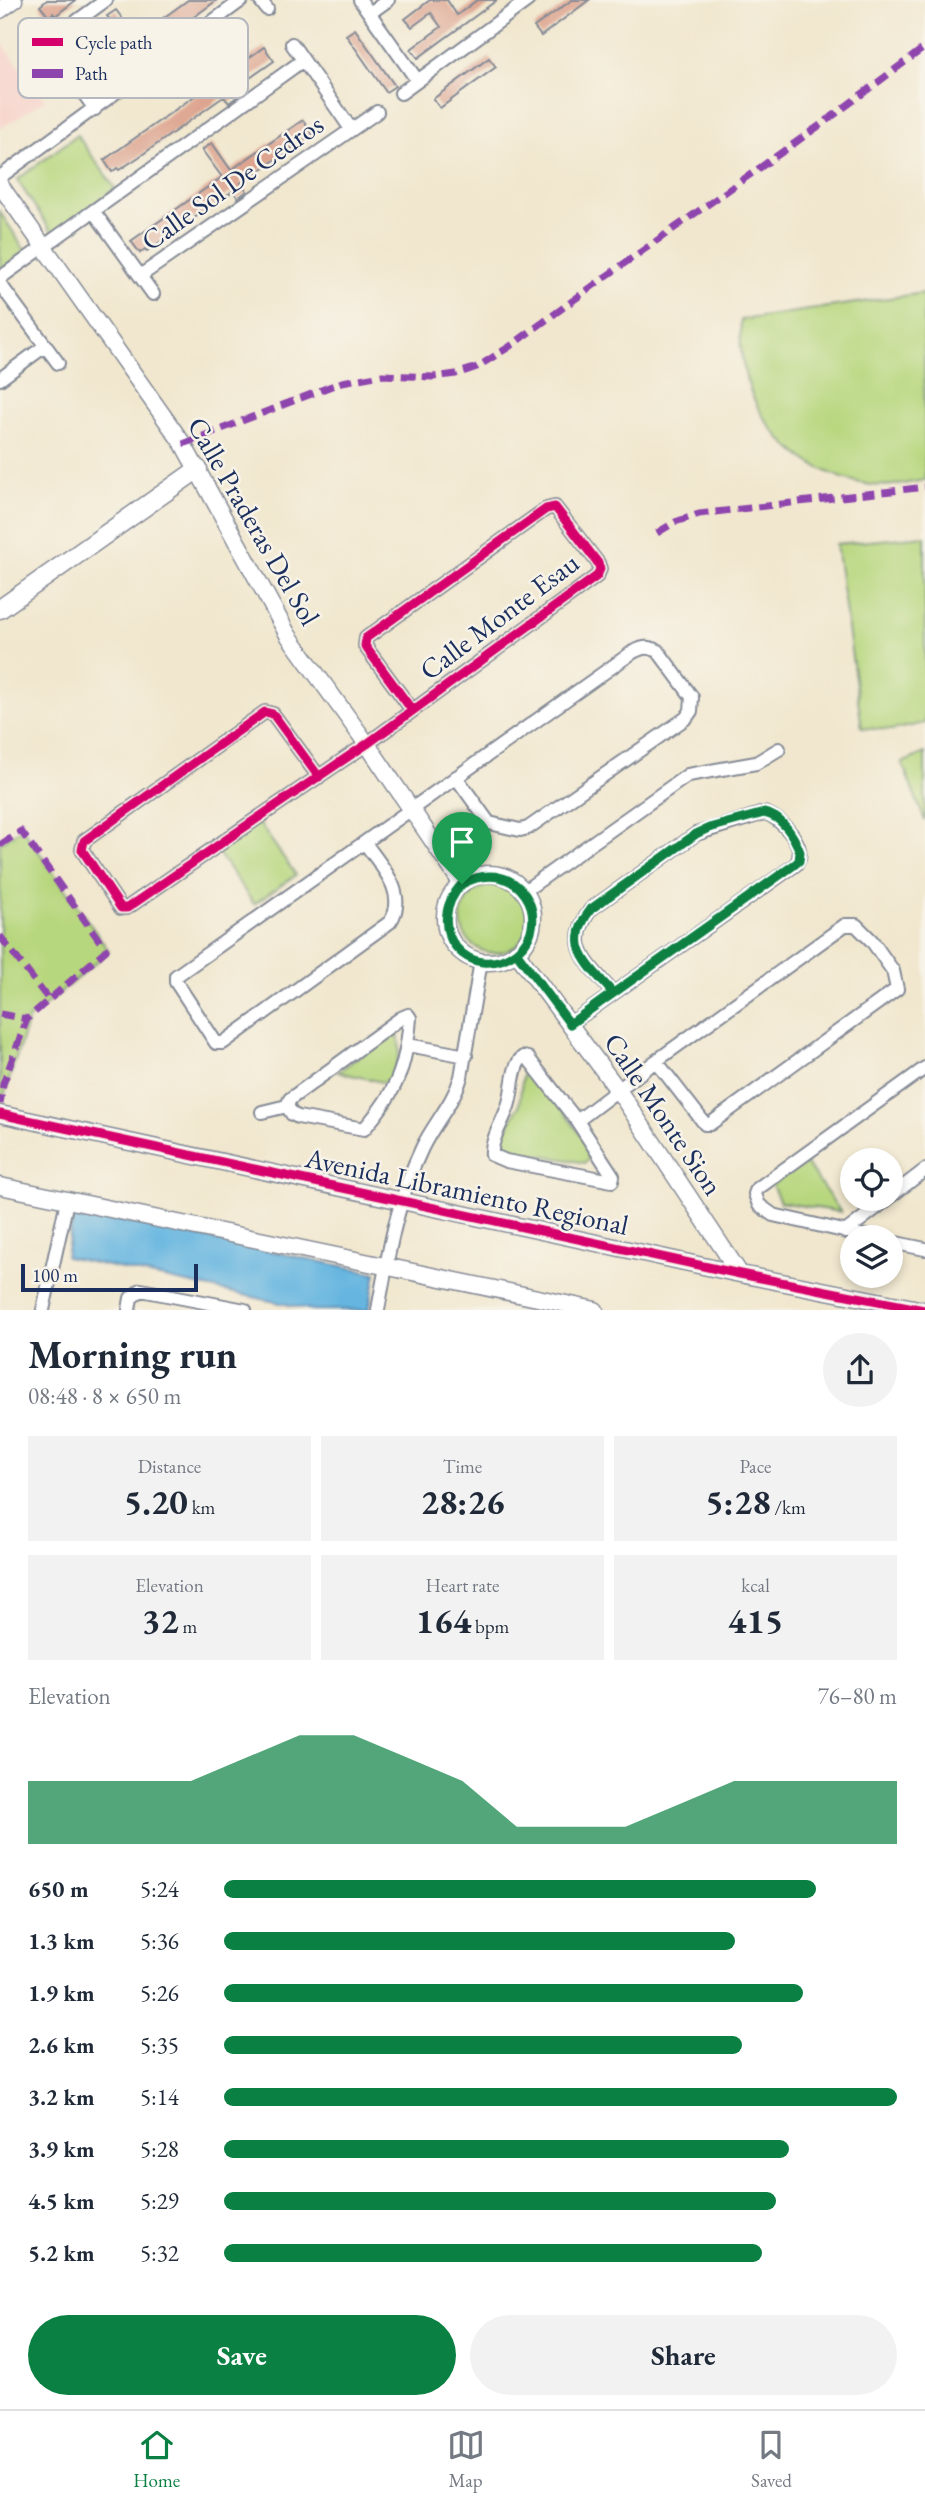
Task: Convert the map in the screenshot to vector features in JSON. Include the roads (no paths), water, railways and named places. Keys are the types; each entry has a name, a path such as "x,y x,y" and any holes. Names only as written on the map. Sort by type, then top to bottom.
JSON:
{"main road":[{"path":"0,609 198,469"}],"street":[{"path":"0,10 14,0"},
{"path":"81,18 106,0"},
{"path":"218,18 242,0"},
{"path":"360,0 417,80"},
{"path":"369,13 388,0"},
{"path":"401,93 528,0"},
{"name":"Calle Sol De Cedros","path":"292,44 351,129"},
{"name":"Calle Sol De Cedros","path":"0,278 302,61"},
{"path":"87,98 95,109"},
{"path":"0,177 110,98"},
{"name":"Calle Sol De Cedros","path":"141,276 377,112"},
{"name":"Calle Praderas Del Sol","path":"0,185 198,469 288,635 367,744 462,884"},
{"name":"Calle Sol De Cedros","path":"94,212 153,294"},
{"path":"0,284 58,363"},
{"path":"0,379 45,346"},
{"name":"Calle Monte Esau","path":"319,777 273,714 265,712 84,841 82,850 124,909 319,777 367,744 597,576 600,569 598,564 555,507 546,509 366,638 365,646 412,710"},
{"path":"365,843 396,889 397,909 390,922 223,1043 216,1043 176,982 176,976 456,777 643,647 658,651 692,697 691,711 686,718 528,828 520,830 489,823 456,777"},
{"path":"523,892 688,775 756,763 779,749"},
{"path":"570,1024 799,861 797,844 779,819 764,813 696,834 591,909 582,921 577,947 613,993"},
{"path":"488,874 515,883 523,892 531,907 533,922 529,936 516,952 495,962 481,961 467,956 456,947 448,935 446,907 452,894 462,884 474,877 488,874"},
{"path":"577,1121 656,1061 845,925 852,924 861,929 893,971 897,989 710,1124 705,1124 656,1061"},
{"name":"Calle Monte Sion","path":"516,952 618,1090 740,1273"},
{"path":"377,1310 390,1238 402,1199 422,1147 456,1092 466,1056 481,961"},
{"path":"408,1015 408,1045 401,1075 364,1129 298,1116 292,1114 287,1106 289,1099 408,1015"},
{"path":"408,1045 466,1056"},
{"path":"523,1057 528,1058 577,1121 613,1176 612,1181 506,1161 492,1155 491,1148 508,1109 519,1060 523,1057"},
{"path":"840,1231 773,1215 759,1205 755,1194 757,1189 925,1068"},
{"path":"262,1112 287,1106"},
{"name":"Avenida Libramiento Regional","path":"0,1114 924,1310"},
{"path":"903,1187 925,1170"},
{"path":"0,1186 595,1310"},
{"path":"43,1310 67,1201"},
{"path":"854,1225 872,1211"},
{"path":"903,1244 925,1249"},
{"path":"130,1304 141,1290 211,1307 245,1310"}],"water":[{"path":"74,1211 376,1273 369,1310 313,1310 66,1257"}]}
